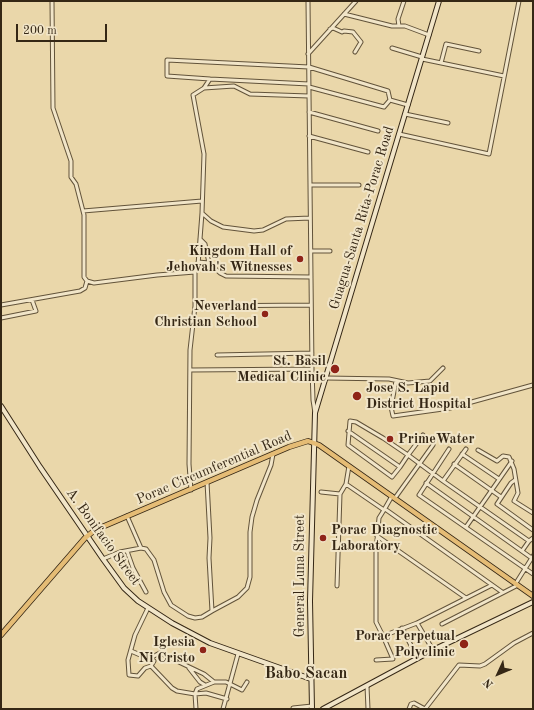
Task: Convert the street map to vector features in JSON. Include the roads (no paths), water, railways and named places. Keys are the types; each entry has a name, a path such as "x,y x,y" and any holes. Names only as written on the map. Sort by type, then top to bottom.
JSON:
{"main road":[{"name":"Guagua-Santa Rita-Porac Road","path":"313,442 315,413 439,1"},
{"name":"A. Bonifacio Street","path":"1,406 87,536 128,592 148,608 194,635 238,654 311,678"},
{"name":"Porac Circumferential Road","path":"1,635 87,536 102,526 304,442 313,442 349,466 533,596"},
{"name":"General Luna Street","path":"312,708 313,442"},
{"path":"323,709 433,650 533,602"}],"street":[{"path":"1,305 83,290 87,281 83,272 85,228 83,211 76,184 71,177 71,161 53,108 52,1"},
{"path":"308,1 312,400 315,413"},
{"path":"351,1 352,6"},
{"path":"308,54 356,1"},
{"path":"400,26 398,19 404,1"},
{"path":"399,134 489,154 519,1"},
{"path":"344,14 392,26 400,26 429,35"},
{"path":"330,29 333,28 342,32 347,30 353,32 361,42 356,48 355,52"},
{"path":"441,63 446,44 478,50"},
{"path":"392,48 441,63 504,76"},
{"path":"166,60 309,67 388,91 390,100 384,107 309,85 167,76 166,60"},
{"path":"191,490 189,464 190,350 196,306 195,272 198,262 202,213 204,154 194,95 204,88 210,79"},
{"path":"204,88 234,86 250,94 309,96"},
{"path":"390,100 408,106"},
{"path":"309,112 378,131"},
{"path":"405,114 448,123"},
{"path":"309,136 368,152"},
{"path":"310,185 359,185"},
{"path":"83,211 202,201"},
{"path":"202,213 211,221 223,227 254,231 263,230 286,219 310,218"},
{"path":"200,239 205,244 209,263 220,273 226,276 311,277"},
{"path":"311,251 330,251"},
{"path":"198,262 209,263"},
{"path":"87,281 94,283 195,272"},
{"path":"1,318 36,311 32,300"},
{"path":"196,306 311,305"},
{"path":"217,354 312,352"},
{"path":"326,378 389,379 408,383 430,381 443,368"},
{"path":"191,370 312,369"},
{"path":"396,381 391,407 391,415 393,416 450,408 533,386"},
{"path":"423,435 408,455 400,467 392,477 348,445 350,421 356,422 408,455 529,541"},
{"path":"348,431 400,467"},
{"path":"376,660 394,659 376,622 376,536 378,518 433,445"},
{"path":"449,449 419,495 533,574"},
{"path":"443,481 466,449"},
{"path":"478,450 497,461 506,455 510,457 518,493 514,501 533,513"},
{"path":"103,559 120,552 127,552 141,548 146,549 154,560 164,592 171,605 188,616 195,618 202,617 238,597 247,588 250,577 250,532 252,517 256,500 271,465 273,454"},
{"path":"462,454 499,479"},
{"path":"466,527 512,461"},
{"path":"454,464 501,498"},
{"path":"337,586 340,494 346,484 349,466"},
{"path":"516,480 511,483 497,505 533,530"},
{"path":"207,482 212,611"},
{"path":"426,483 533,558 525,568 517,584 442,624"},
{"path":"346,484 502,592"},
{"path":"321,492 340,494"},
{"path":"127,516 141,548"},
{"path":"376,536 466,598"},
{"path":"522,551 533,538"},
{"path":"127,552 132,568 146,592"},
{"path":"383,636 417,623 492,585"},
{"path":"148,608 135,636 128,660 130,676 138,676 145,668 151,666 160,653"},
{"path":"417,623 433,650"},
{"path":"402,628 416,655"},
{"path":"409,709 411,704 414,703 425,709 459,665 480,666 485,664 514,643 533,633"},
{"path":"131,651 154,661"},
{"path":"150,658 160,653"},
{"path":"160,653 204,674 214,682"},
{"path":"223,709 227,699 238,654"},
{"path":"151,666 172,688 178,691 195,694 206,693 227,699"},
{"path":"189,667 200,682 205,685"},
{"path":"196,709 195,694 197,689 214,682 226,682 242,690 247,682"},
{"path":"367,686 368,709"},
{"path":"293,708 312,708"}],"place":[{"name":"Kingdom Hall of Jehovah's Witnesses","path":"300,259"},
{"name":"Neverland Christian School","path":"265,314"},
{"name":"St. Basil Medical Clinic","path":"335,369"},
{"name":"Jose S. Lapid District Hospital","path":"357,396"},
{"name":"PrimeWater","path":"390,439"},
{"name":"Porac Diagnostic Laboratory","path":"323,538"},
{"name":"Porac Perpetual Polyclinic","path":"464,644"},
{"name":"Iglesia Ni Cristo","path":"203,650"}],"district":[{"name":"Babo Sacan","path":"306,674"}]}
